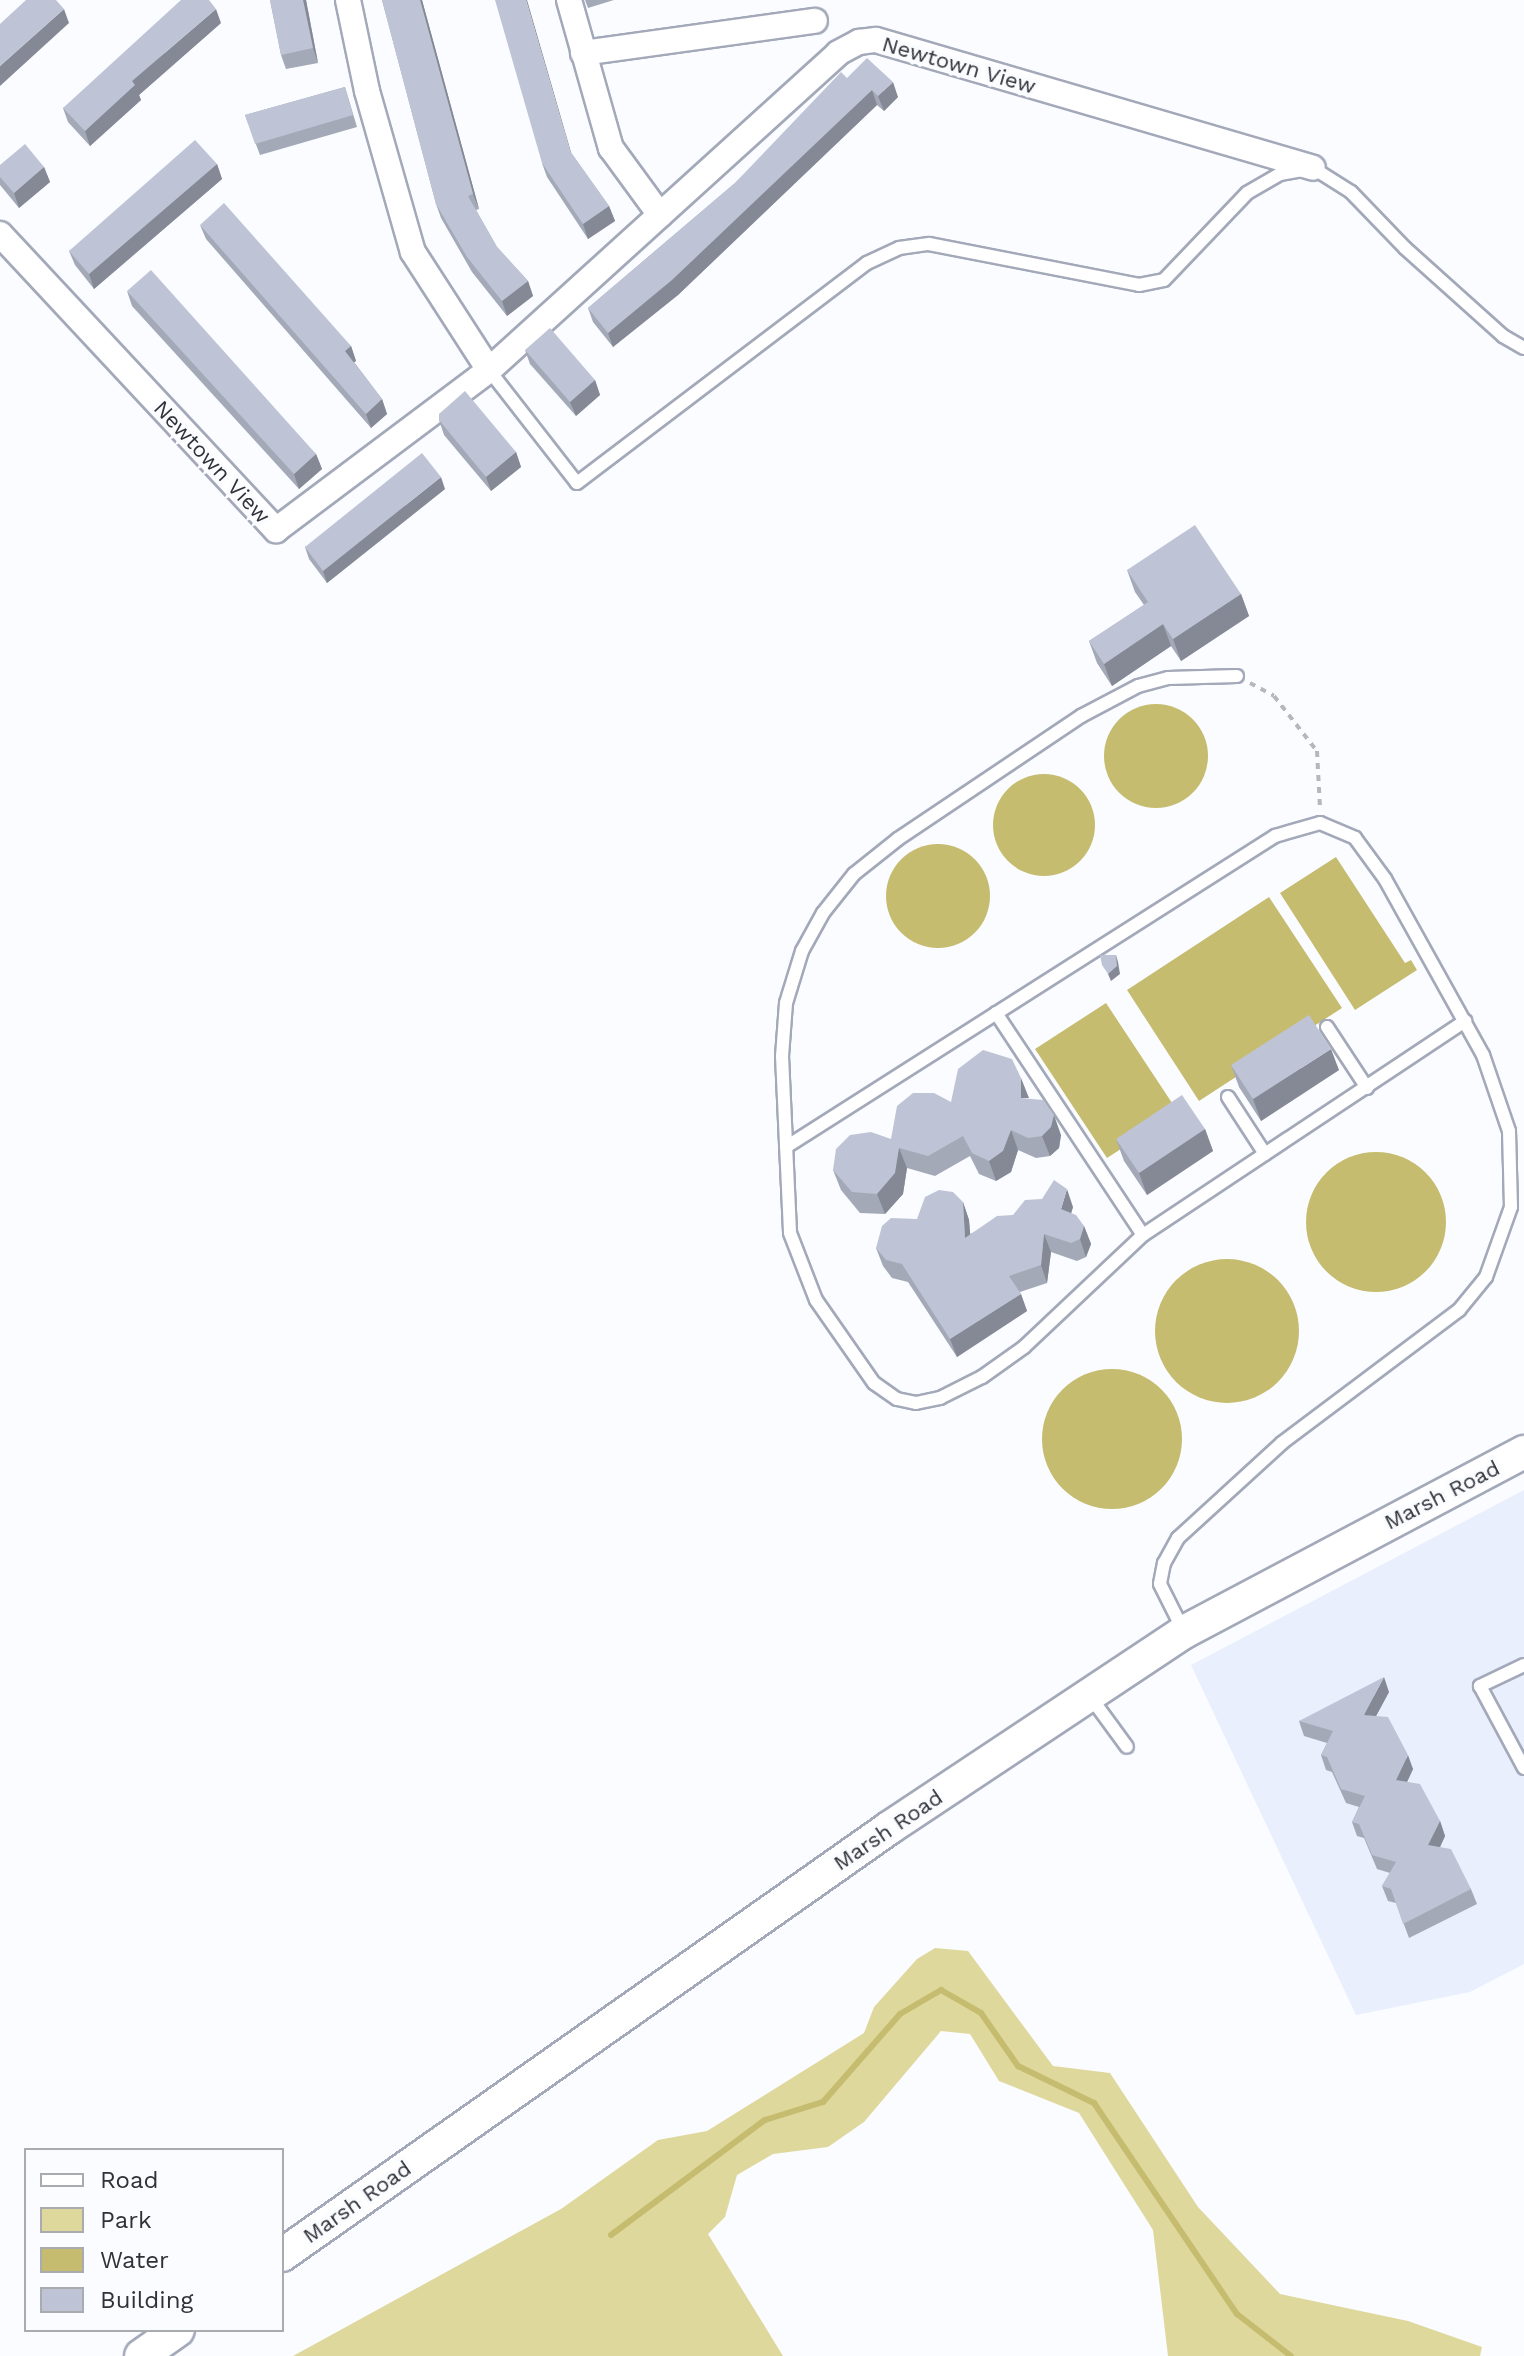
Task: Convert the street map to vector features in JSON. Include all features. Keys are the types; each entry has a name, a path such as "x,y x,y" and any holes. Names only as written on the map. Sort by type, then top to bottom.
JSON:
{"main road":[{"name":"Marsh Road","path":"284,2254 876,1837 1184,1632 1524,1452"},
{"path":"141,2356 175,2332"}],"street":[{"path":"348,0 367,91 413,252 489,370"},
{"path":"569,0 611,148 660,215"},
{"path":"583,53 815,21"},
{"name":"Newtown View","path":"0,234 276,530 489,370 838,53 876,40 1313,168"}],"lane":[{"path":"489,370 577,483 867,263 899,248 929,244 1139,285 1152,283 1164,280 1247,193 1280,174 1313,168 1351,192 1405,248 1503,336 1524,348"},
{"path":"1237,676 1168,678 1127,692 974,785 854,874 823,913 802,951 786,1003 786,1147 790,1233 816,1300 874,1383 897,1399 916,1403 940,1398 982,1377 1024,1347 1143,1235 1465,1021"},
{"path":"786,1147 1275,836 1320,823 1355,838 1385,879 1483,1055 1509,1131 1511,1207 1501,1246 1486,1277 1459,1310 1282,1443 1178,1538 1164,1563 1160,1584 1184,1632"},
{"path":"996,1013 1143,1235"},
{"path":"1327,1027 1367,1088"},
{"path":"1228,1097 1265,1154"},
{"path":"1524,1665 1480,1686 1524,1768"},
{"path":"1089,1695 1127,1747"}],"path":[{"path":"1237,676 1274,696 1317,751 1320,823"}],"shaded area":[{"path":"1524,1490 1524,1964 1470,1992 1356,2015 1191,1665"}],"green space":[{"path":"935,1948 968,1951 1053,2066 1110,2073 1198,2207 1280,2294 1408,2321 1482,2347 1480,2356 1168,2356 1153,2230 1079,2113 999,2081 970,2034 941,2031 864,2122 828,2147 773,2154 737,2175 725,2217 708,2234 783,2356 293,2356 561,2209 658,2140 707,2131 864,2033 874,2007 917,1959"}],"water":[{"path":"1156,704 1176,708 1193,719 1204,736 1208,756 1204,776 1193,793 1176,804 1156,808 1136,804 1119,793 1108,776 1104,756 1108,736 1119,719 1136,708"},
{"path":"1044,774 1064,778 1080,789 1091,805 1095,825 1091,845 1080,861 1064,872 1044,876 1024,872 1008,861 997,845 993,825 997,805 1008,789 1024,778"},
{"path":"938,844 958,848 975,859 986,876 990,896 986,916 975,933 958,944 938,948 918,944 901,933 890,916 886,896 890,876 901,859 918,848"},
{"path":"1336,857 1405,963 1411,960 1417,970 1355,1010 1280,893"},
{"path":"1269,897 1342,1008 1199,1101 1127,990"},
{"path":"1106,1003 1178,1112 1107,1158 1035,1049"},
{"path":"1376,1152 1403,1157 1426,1172 1441,1195 1446,1222 1441,1249 1426,1272 1403,1287 1376,1292 1349,1287 1326,1272 1311,1249 1306,1222 1311,1195 1326,1172 1349,1157"},
{"path":"1227,1259 1254,1265 1278,1280 1293,1304 1299,1331 1293,1358 1278,1382 1254,1397 1227,1403 1200,1397 1176,1382 1161,1358 1155,1331 1161,1304 1176,1280 1200,1265"},
{"path":"1112,1369 1139,1374 1162,1389 1177,1412 1182,1439 1177,1466 1162,1489 1139,1504 1112,1509 1085,1504 1062,1489 1047,1466 1042,1439 1047,1412 1062,1389 1085,1374"}],"building":[{"path":"26,0 56,0 64,9 0,66 0,24"},
{"path":"181,0 209,0 216,9 132,81 135,85 85,131 63,108"},
{"path":"270,0 303,0 313,48 281,55"},
{"path":"382,0 420,0 473,194 468,196 497,247 528,281 502,301 467,257 436,204"},
{"path":"495,0 526,0 570,151 609,206 583,224 542,163"},
{"path":"867,58 893,82 878,96 872,90 672,280 608,333 588,308 735,183 841,72 847,78"},
{"path":"345,87 353,115 255,144 245,115"},
{"path":"195,140 217,164 89,274 69,251"},
{"path":"25,144 44,167 14,193 0,177 0,165"},
{"path":"224,203 351,346 345,351 382,399 366,414 200,225"},
{"path":"151,270 316,454 294,474 127,291"},
{"path":"550,328 595,380 570,402 525,350"},
{"path":"465,391 516,452 486,477 439,420 439,414"},
{"path":"422,453 441,477 323,571 305,547"},
{"path":"1195,525 1241,594 1173,639 1163,624 1104,664 1089,641 1148,602 1127,570"},
{"path":"1100,955 1116,955 1117,966 1108,974 1102,965"},
{"path":"1309,1015 1331,1049 1253,1099 1231,1065"},
{"path":"983,1050 1012,1059 1021,1078 1021,1098 1043,1100 1054,1115 1051,1127 1042,1136 1028,1138 1011,1130 1003,1151 989,1161 972,1153 963,1136 928,1156 899,1148 895,1173 877,1194 852,1192 833,1170 836,1149 850,1135 871,1132 891,1139 897,1106 913,1093 934,1093 951,1102 958,1069"},
{"path":"1182,1095 1205,1129 1139,1173 1116,1139"},
{"path":"1054,1180 1067,1189 1061,1209 1076,1215 1084,1226 1080,1239 1071,1243 1044,1234 1041,1265 1009,1276 1021,1294 950,1339 902,1264 886,1260 876,1248 882,1226 891,1218 917,1219 925,1197 939,1190 953,1192 963,1202 965,1238 997,1216 1013,1215 1025,1200 1042,1199"},
{"path":"1384,1677 1364,1715 1388,1717 1408,1755 1396,1780 1420,1784 1440,1821 1428,1845 1451,1849 1471,1889 1403,1924 1391,1889 1382,1886 1396,1862 1372,1855 1359,1824 1352,1822 1365,1796 1341,1789 1327,1757 1321,1755 1333,1731 1299,1721"}],"waterway":[{"path":"611,2235 765,2120 823,2102 900,2014 941,1990 981,2013 1018,2066 1094,2103 1237,2314 1291,2356"}]}
